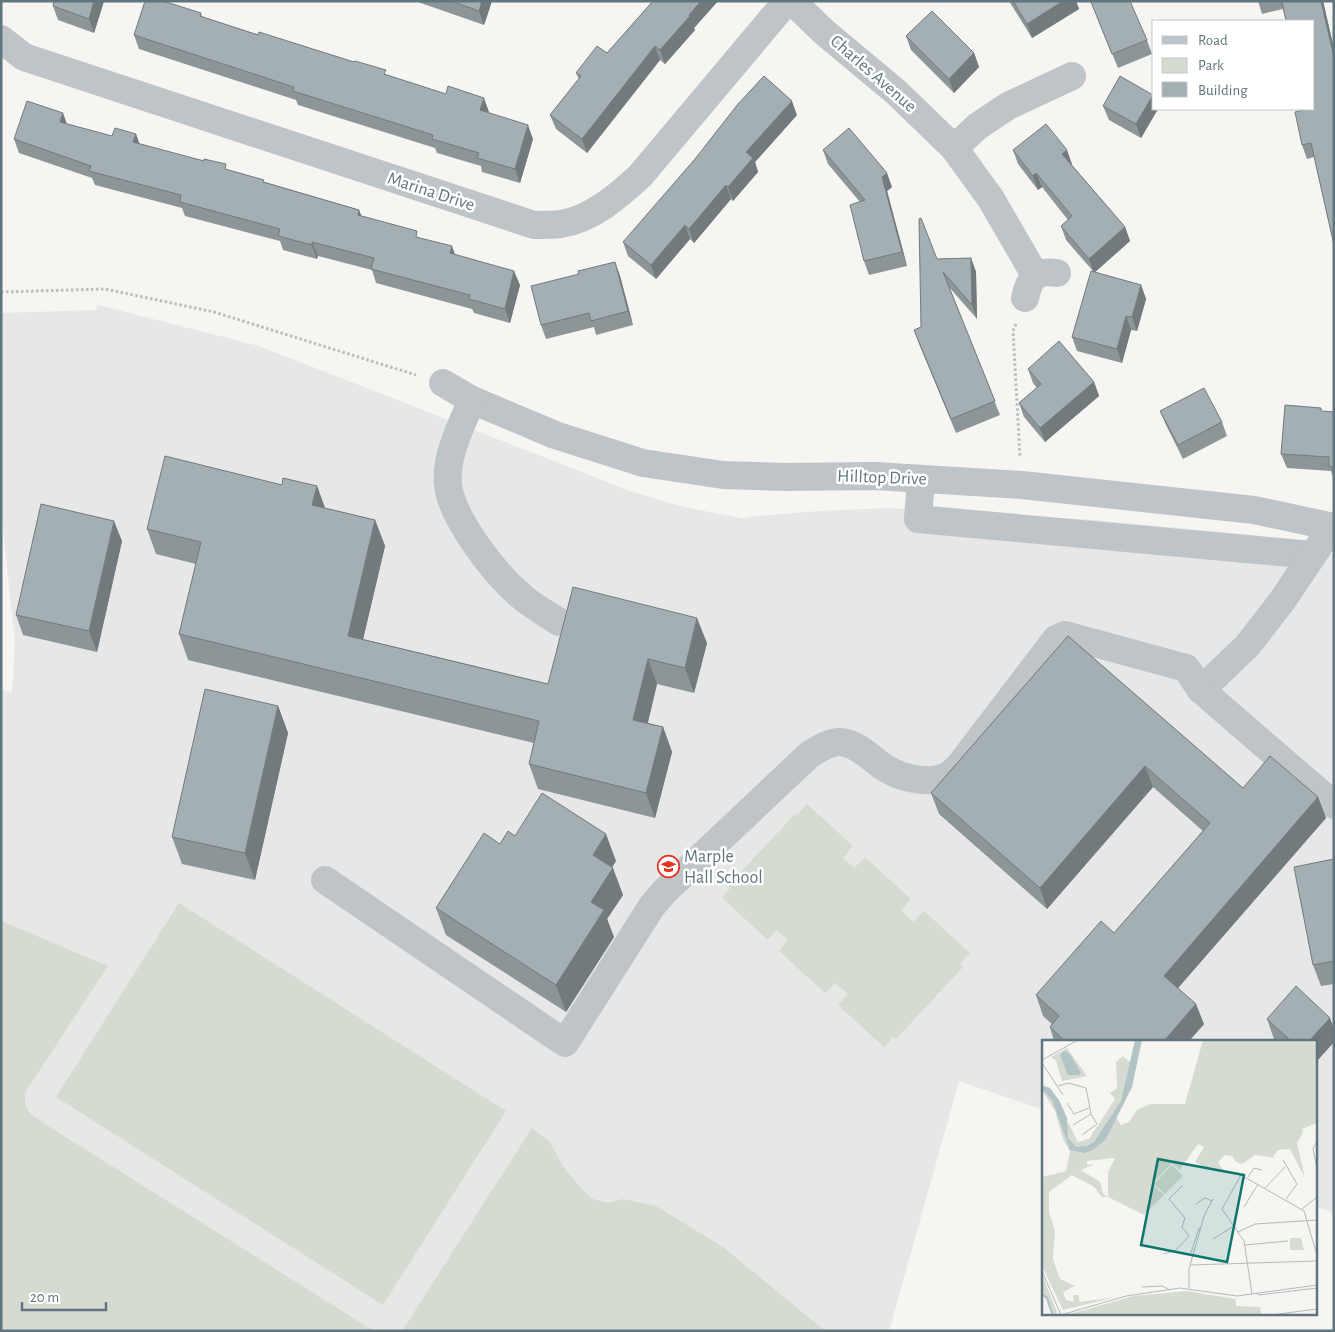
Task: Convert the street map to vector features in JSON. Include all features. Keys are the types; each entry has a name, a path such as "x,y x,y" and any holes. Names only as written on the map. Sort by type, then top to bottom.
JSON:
{"street":[{"name":"Marina Drive","path":"1,39 24,57 534,225 562,224 590,215 618,196 640,176 787,1"},
{"name":"Charles Avenue","path":"792,1 824,32 896,92 954,148 991,199 1039,282"},
{"path":"954,148 978,126 1008,106 1072,76"},
{"name":"Hilltop Drive","path":"443,383 472,400 555,435 643,462 723,474 786,477 875,476 1022,485 1254,510 1333,527"},
{"path":"472,400 450,456 448,484 456,512 485,558 520,596 559,622"},
{"path":"922,480 918,520 1312,555"},
{"path":"1201,690 1247,646 1282,601 1333,527"},
{"path":"325,880 565,1043 652,906 665,891 810,754 824,746 840,742 854,746 884,768 900,775 916,780 932,780 946,777 960,765 1056,639 1065,635 1186,668 1201,690 1334,805"}],"path":[{"path":"1022,485 1013,331 1039,282"},
{"path":"1,292 105,289 214,312 443,383"}],"shaded area":[{"name":"Marple Hall School","path":"98,305 259,346 630,491 684,507 745,519 745,517 820,511 888,508 1095,520 1263,536 1334,555 1334,1213 1318,1208 1318,1040 1042,1040 1042,1109 959,1081 889,1331 1,1331 1,690 12,692 15,641 1,512 1,313 96,310"}],"green space":[{"path":"807,804 853,846 843,858 854,868 865,857 911,899 901,910 913,922 924,911 970,953 960,964 963,967 896,1039 893,1037 884,1047 838,1005 848,994 835,983 825,993 779,951 788,940 777,930 768,940 722,898 730,888 728,886 795,814 797,815"},
{"path":"179,903 506,1111 383,1305 56,1097"},
{"path":"1,921 108,966 26,1091 25,1103 28,1111 45,1124 374,1331 1,1331"},
{"path":"532,1128 550,1142 564,1168 593,1199 607,1203 623,1199 656,1206 723,1247 825,1331 402,1331"}],"building":[{"path":"54,1 94,1 89,19 53,6"},
{"path":"145,1 163,1 201,13 200,16 258,35 259,32 354,62 386,70 384,74 446,94 448,86 484,98 480,110 528,125 515,169 477,158 479,153 432,139 433,135 293,91 294,87 134,35"},
{"path":"451,1 482,1 479,11"},
{"path":"653,1 701,1 660,50 655,46 582,139 550,115 581,76 576,73 597,46 607,53"},
{"path":"1013,1 1063,1 1027,24"},
{"path":"1130,1 1147,40 1112,54 1091,2"},
{"path":"1282,1 1321,1 1334,57 1334,245 1311,143 1302,145 1295,112 1315,110 1315,20 1286,20"},
{"path":"932,11 974,53 949,79 906,36"},
{"path":"764,76 792,101 746,152 753,158 728,187 726,185 689,229 685,225 651,265 623,242 695,159 738,104"},
{"path":"1120,76 1152,94 1136,124 1103,106"},
{"path":"27,101 63,113 60,122 112,136 115,128 136,134 133,142 204,161 204,159 226,164 225,169 359,210 358,215 417,231 416,237 452,246 450,253 514,271 505,309 469,299 470,295 371,269 374,258 312,242 312,245 278,236 280,229 180,202 181,195 89,171 91,166 14,139"},
{"path":"1046,124 1067,150 1062,154 1125,227 1089,259 1061,226 1072,216 1036,173 1033,176 1013,150"},
{"path":"849,128 887,173 882,177 902,252 864,261 850,205 865,200 823,150"},
{"path":"921,218 937,259 971,258 972,305 943,272 995,401 951,419 914,330 921,327 919,219"},
{"path":"615,262 628,311 591,321 589,313 541,325 531,286 579,274 578,271"},
{"path":"1091,271 1141,285 1132,317 1126,316 1117,349 1072,337"},
{"path":"1059,341 1094,382 1040,428 1019,403 1041,384 1028,369"},
{"path":"1204,388 1222,422 1178,445 1160,411"},
{"path":"1285,405 1321,408 1321,411 1334,412 1334,467 1329,466 1329,457 1281,454"},
{"path":"165,456 282,485 283,478 317,486 312,505 375,520 348,636 548,684 573,587 697,618 685,668 648,659 633,720 663,727 646,793 529,764 539,721 179,634 201,542 147,529"},
{"path":"41,504 114,521 89,631 16,615"},
{"path":"1068,636 1243,788 1270,756 1318,797 1164,976 1196,1004 1165,1040 1064,1040 1050,1027 1059,1016 1036,995 1101,921 1114,933 1210,823 1145,766 1040,888 931,793"},
{"path":"205,689 278,706 245,853 172,837"},
{"path":"542,793 606,834 593,855 613,868 591,902 604,910 556,985 436,908 484,833 500,844 508,831 515,836"},
{"path":"1334,859 1334,961 1313,965 1294,867"},
{"path":"1296,986 1330,1018 1310,1040 1290,1040 1267,1019"}],"place":[{"name":"Marple Hall School","path":"668,867"}]}
